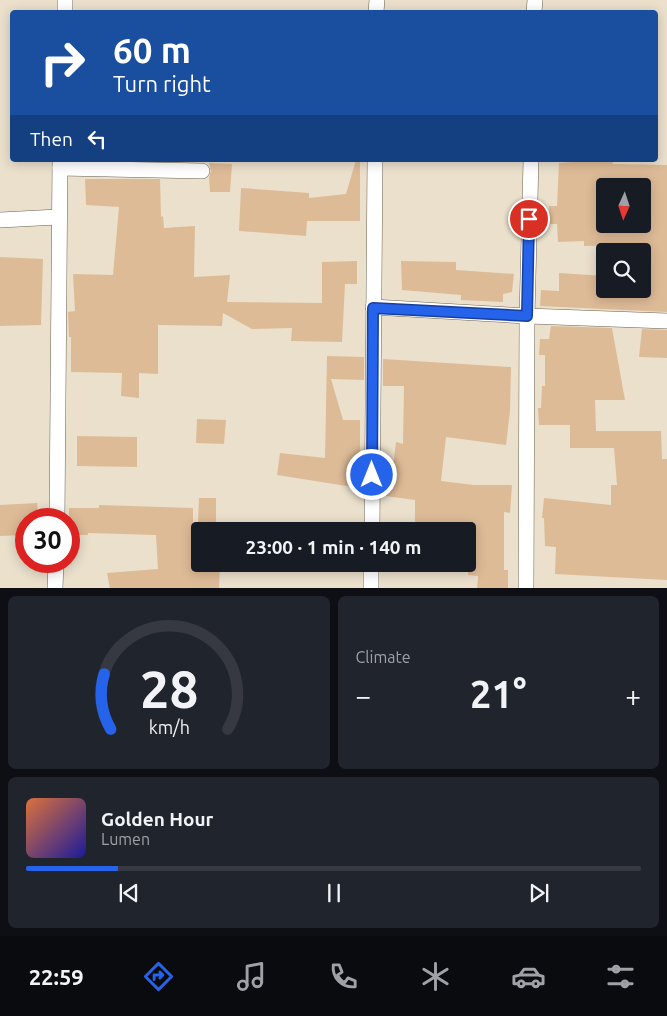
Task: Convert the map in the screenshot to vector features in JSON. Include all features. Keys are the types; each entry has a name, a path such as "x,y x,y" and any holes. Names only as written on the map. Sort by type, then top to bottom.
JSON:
{"street":[{"path":"372,522 375,162"},
{"path":"526,588 527,316 531,162"},
{"path":"57,508 58,217 60,164 202,171"},
{"path":"0,220 58,217"},
{"path":"373,308 667,321"},
{"path":"371,588 372,572"},
{"path":"55,588 56,573"}],"building":[{"path":"355,162 360,162 360,221 307,221 306,236 239,231 241,188 309,193 309,198 346,194"},
{"path":"612,162 613,164 667,165 667,312 540,306 541,290 559,291 559,273 596,275 596,298 651,298 651,243 596,243 596,246 584,246 584,241 558,242 557,224 550,224 549,206 557,206 559,163"},
{"path":"209,163 232,164 230,192 210,192 209,177 211,171"},
{"path":"85,179 160,179 161,217 163,216 164,228 195,226 194,277 230,275 227,302 322,303 322,262 357,261 357,284 345,284 342,342 291,341 292,328 252,329 223,313 222,326 158,325 158,374 139,373 139,398 121,396 122,373 71,372 71,337 69,337 68,312 75,311 73,274 113,275 119,207 86,205"},
{"path":"0,257 43,259 41,325 0,326"},
{"path":"401,261 456,262 456,270 514,274 512,292 503,294 503,302 461,300 461,295 402,290"},
{"path":"551,326 612,328 625,400 595,400 596,431 661,431 662,459 667,459 667,580 555,574 556,547 545,546 544,518 542,518 544,498 611,505 611,485 617,485 614,448 570,448 570,425 539,425 538,408 541,408 542,386 545,386 545,355 539,355 540,339 549,339"},
{"path":"642,329 667,330 667,358 639,357"},
{"path":"327,356 364,357 364,380 331,379 343,420 360,420 360,449 353,487 277,475 280,453 325,458"},
{"path":"383,359 511,367 510,411 506,445 446,437 441,481 474,485 512,485 510,513 504,512 504,570 508,570 508,588 477,588 478,576 468,575 468,572 476,572 476,522 415,522 415,500 386,496 387,475 392,476 396,442 403,444 404,386 383,386"},
{"path":"197,419 226,420 224,444 196,443"},
{"path":"77,436 137,437 137,467 77,466"},
{"path":"199,498 216,498 216,522 198,522"},
{"path":"37,503 37,508 15,508 15,535 0,536 0,505"},
{"path":"99,505 193,508 193,522 191,522 191,572 220,572 219,588 110,588 107,573 158,569 156,535 88,533 88,535 80,535 80,508 99,508"}],"route":[{"path":"372,475 373,308 527,316 529,219"}]}
